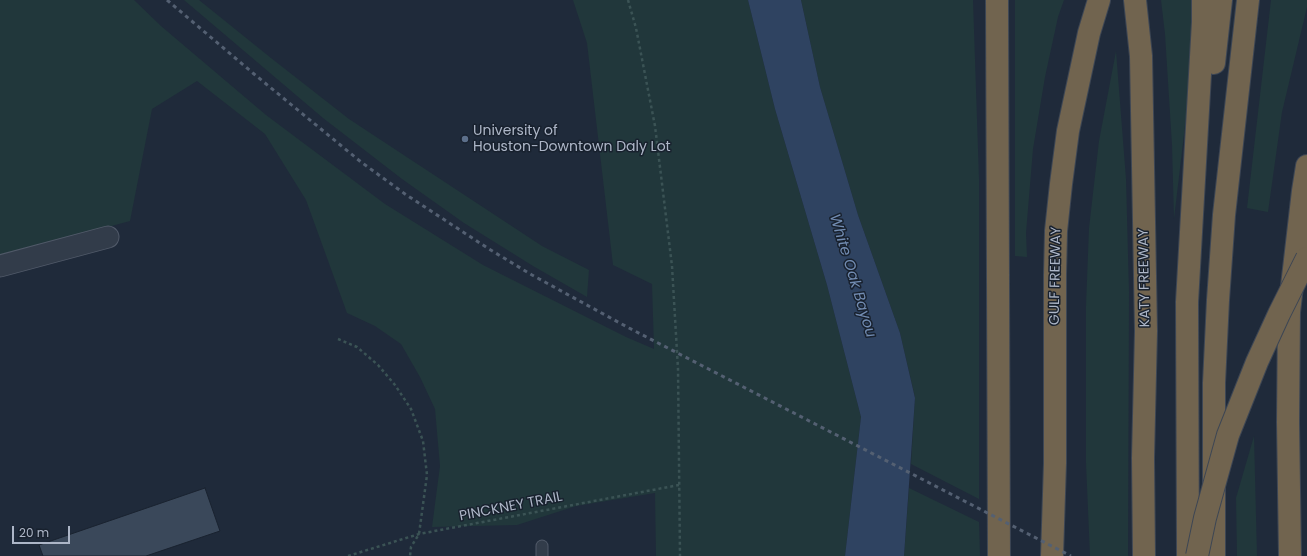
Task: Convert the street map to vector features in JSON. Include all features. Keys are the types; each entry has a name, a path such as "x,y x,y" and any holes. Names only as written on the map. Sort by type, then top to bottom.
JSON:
{"highway":[{"path":"997,0 999,556"},
{"name":"GULF FREEWAY","path":"1052,556 1055,462 1056,231 1068,131 1088,33 1098,0"},
{"name":"KATY FREEWAY","path":"1135,0 1141,56 1146,323 1143,458 1144,556"},
{"path":"1188,556 1187,302 1203,0"},
{"path":"1190,237 1212,84 1221,0"},
{"path":"1214,556 1214,383 1218,300 1224,215 1248,0"},
{"path":"1291,550 1288,422 1289,312 1307,166"},
{"path":"1197,556 1205,518 1228,435 1257,362 1307,258"},
{"path":"1055,462 1057,502 1064,556"}],"street":[{"path":"0,266 108,237"}],"path":[{"path":"628,0 636,28 655,126 672,266 678,369 680,556"},
{"path":"338,339 357,347 378,365 395,385 411,409 422,441 427,474 419,534 411,547 410,556"},
{"name":"PINCKNEY TRAIL","path":"348,556 419,534 679,485"}],"green space":[{"path":"0,0 134,0 161,26 266,115 385,204 483,265 626,337 654,349 652,284 613,265 587,43 573,0 748,0 775,109 827,285 861,417 845,556 656,556 655,493 576,506 517,525 432,527 440,466 435,409 420,377 401,344 375,326 347,313 306,200 265,134 197,81 152,109 130,221 0,256"},
{"path":"184,0 199,0 349,119 542,246 589,270 587,297 533,266 464,223 402,179 323,118"},
{"path":"801,0 973,0 979,179 979,499 911,464 915,397 900,333 858,215 820,87"},
{"path":"1015,0 1064,0 1058,17 1045,77 1033,149 1026,233 1027,257 1015,256"},
{"path":"1161,0 1195,0 1191,75 1174,219 1172,145 1165,34"},
{"path":"1271,0 1307,0 1307,7 1282,112 1268,212 1247,208"},
{"path":"1116,51 1126,179 1129,292 1128,556 1090,556 1086,463 1086,306 1089,228 1099,141"},
{"path":"1254,436 1257,556 1237,556 1236,498"},
{"path":"909,488 979,522 980,556 904,556"}],"water":[{"name":"White Oak Bayou","path":"748,0 801,0 820,87 858,215 900,333 915,398 904,556 845,556 861,417 827,285 775,109"}],"building":[{"path":"205,488 220,531 146,556 43,556 39,545"}],"railway":[{"path":"167,0 361,162 405,194 489,249 532,275 629,328 1071,556"}],"place":[{"name":"University of Houston-Downtown Daly Lot","path":"465,139"}]}
